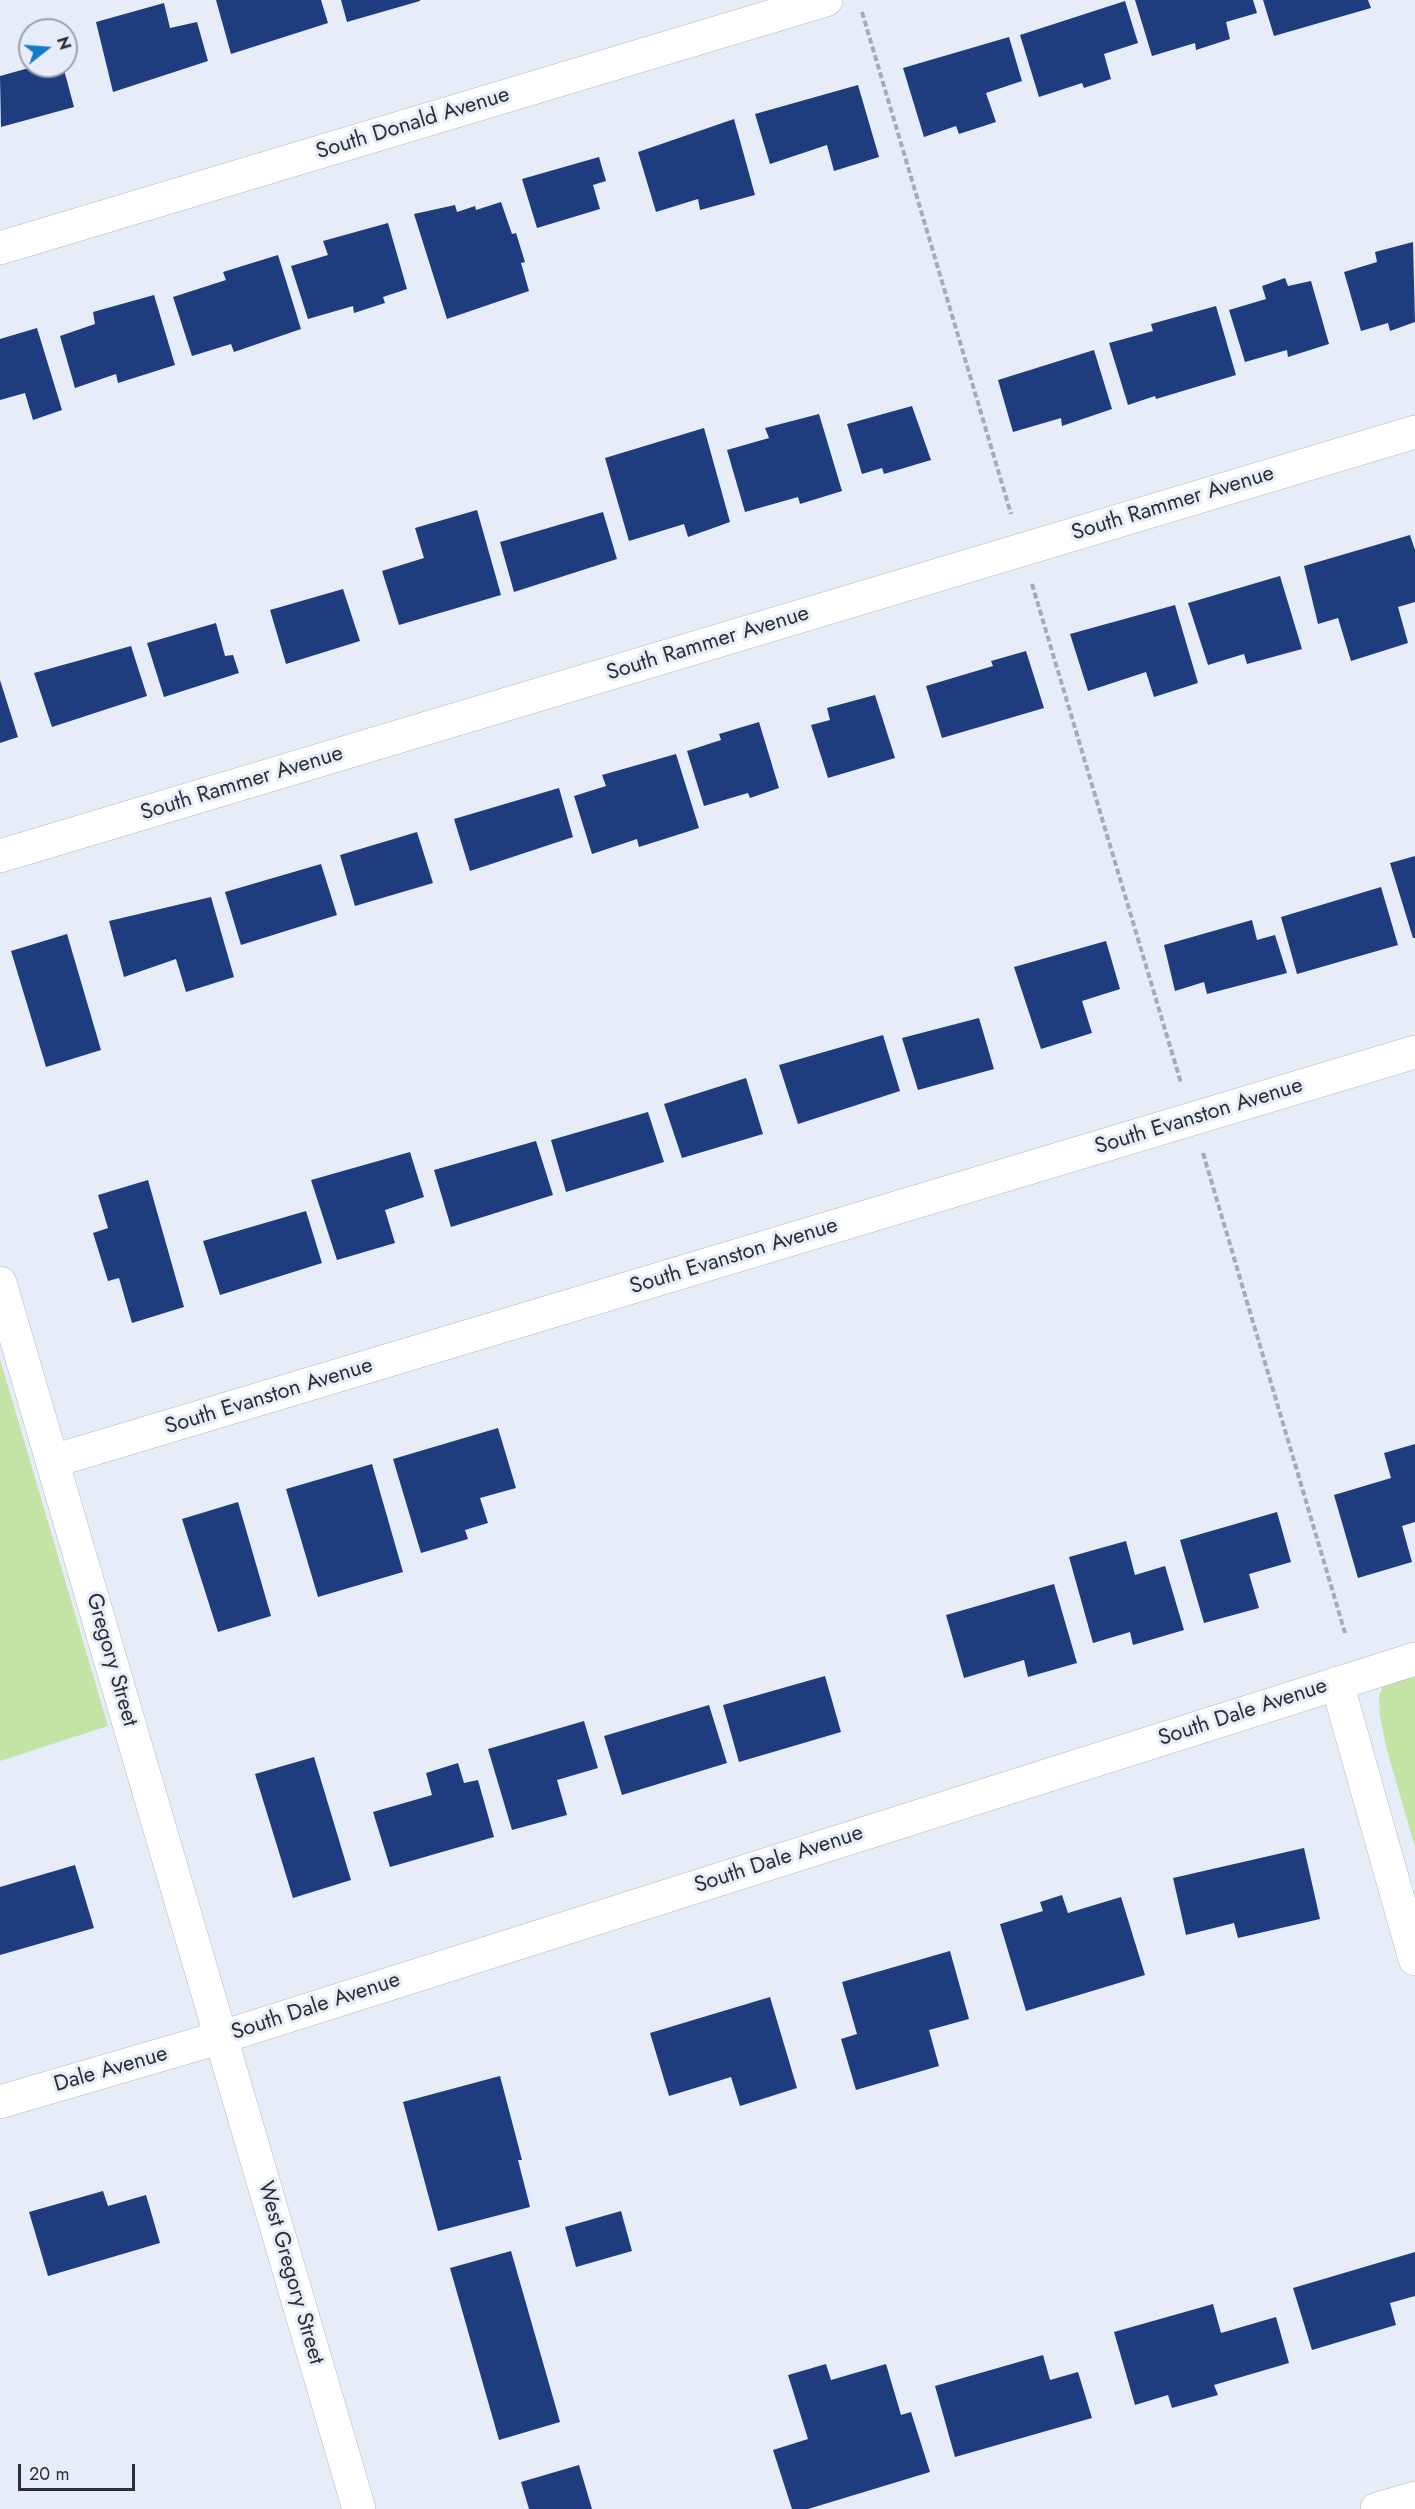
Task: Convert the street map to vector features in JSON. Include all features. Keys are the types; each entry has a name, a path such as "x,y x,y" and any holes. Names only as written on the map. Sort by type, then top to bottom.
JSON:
{"street":[{"name":"South Donald Avenue","path":"0,248 826,0"},
{"name":"South Rammer Avenue","path":"0,856 1415,432"},
{"name":"South Evanston Avenue","path":"53,1461 1415,1052"},
{"name":"Gregory Street","path":"0,1284 222,2037"},
{"name":"South Dale Avenue","path":"222,2037 1415,1659"},
{"path":"1337,1683 1415,1959"},
{"name":"Dale Avenue","path":"0,2102 222,2037"},
{"name":"West Gregory Street","path":"222,2037 359,2509"},
{"path":"1377,2509 1415,2498"}],"path":[{"path":"861,11 1344,1633"}],"green space":[{"path":"0,1359 108,1726 0,1761"},
{"path":"1415,1671 1415,1847 1386,1747 1379,1696 1384,1683"}],"building":[{"path":"216,0 321,0 328,23 231,54"},
{"path":"341,0 420,0 420,1 347,22"},
{"path":"1135,0 1253,0 1257,13 1226,22 1230,39 1196,50 1195,43 1152,56"},
{"path":"1263,0 1368,0 1371,8 1274,36"},
{"path":"1125,1 1138,43 1104,54 1111,79 1084,88 1082,83 1039,97 1020,35"},
{"path":"164,3 170,28 197,22 208,61 113,92 96,22"},
{"path":"1009,37 1022,81 986,93 996,122 959,134 956,126 924,137 903,68"},
{"path":"18,71 18,78 66,78 74,107 1,127 0,76"},
{"path":"858,85 879,157 834,171 827,145 770,164 755,114"},
{"path":"734,119 755,195 700,210 698,199 656,212 638,152"},
{"path":"599,157 606,181 593,185 600,209 537,228 522,179"},
{"path":"501,202 512,234 516,233 525,262 521,263 529,291 447,319 414,214 455,205 457,212 475,206 476,210"},
{"path":"388,223 407,289 383,297 385,303 354,313 353,306 308,319 291,266 328,255 323,241"},
{"path":"1413,242 1415,322 1390,331 1388,323 1361,331 1344,272 1377,262 1375,252"},
{"path":"278,255 301,329 234,352 231,344 192,356 173,297 226,280 223,272"},
{"path":"1285,278 1288,286 1311,281 1329,344 1288,357 1287,350 1245,362 1229,310 1266,299 1262,286"},
{"path":"154,295 175,365 118,383 116,374 75,388 60,336 95,324 93,312"},
{"path":"1216,306 1236,375 1128,405 1109,343 1153,331 1151,324"},
{"path":"37,328 62,410 33,420 25,393 0,400 0,339"},
{"path":"1094,350 1112,409 1062,426 1061,418 1013,432 998,380"},
{"path":"912,406 931,460 884,474 882,468 862,474 847,424"},
{"path":"819,414 842,491 800,504 798,497 745,512 727,450 769,438 765,428"},
{"path":"704,428 730,522 688,537 684,524 629,541 605,458"},
{"path":"477,510 501,595 399,625 382,571 424,558 415,528"},
{"path":"603,512 617,559 514,592 500,542"},
{"path":"1410,535 1415,550 1415,602 1398,607 1408,643 1351,661 1338,618 1318,624 1304,566"},
{"path":"1280,576 1302,649 1247,664 1244,654 1208,665 1188,603"},
{"path":"343,589 360,641 286,664 270,610"},
{"path":"1175,605 1198,683 1154,697 1146,672 1088,691 1070,634"},
{"path":"216,623 225,656 233,655 239,673 164,697 147,643"},
{"path":"131,646 147,696 52,727 34,673"},
{"path":"1026,651 1044,708 942,738 926,686 993,666 991,661"},
{"path":"0,680 18,737 0,743"},
{"path":"875,695 895,758 828,778 811,725 830,720 827,708"},
{"path":"759,722 779,788 750,798 748,793 704,806 687,751 721,740 719,734"},
{"path":"676,754 699,828 639,847 637,839 592,854 574,796 606,786 602,775"},
{"path":"559,788 573,837 470,871 454,819"},
{"path":"417,832 433,883 355,906 340,855"},
{"path":"1415,856 1415,938 1413,938 1390,863"},
{"path":"321,864 337,915 241,945 225,892"},
{"path":"1381,887 1398,945 1297,974 1281,917"},
{"path":"211,897 234,977 186,992 176,959 124,977 109,921"},
{"path":"1252,920 1257,940 1275,935 1287,973 1207,994 1204,982 1175,991 1164,945"},
{"path":"67,934 101,1050 46,1067 11,951"},
{"path":"1106,941 1120,989 1082,1001 1092,1033 1041,1049 1014,967"},
{"path":"979,1018 994,1069 918,1090 902,1038"},
{"path":"883,1035 900,1091 798,1124 779,1065"},
{"path":"746,1078 763,1134 682,1158 664,1104"},
{"path":"648,1112 664,1162 566,1192 551,1140"},
{"path":"536,1141 553,1195 451,1227 434,1170"},
{"path":"410,1152 424,1197 385,1210 395,1243 337,1260 311,1180"},
{"path":"148,1180 184,1307 132,1323 119,1278 108,1281 93,1233 108,1228 98,1195"},
{"path":"306,1211 322,1263 220,1295 203,1241"},
{"path":"498,1428 516,1488 480,1498 488,1523 465,1530 468,1539 421,1553 393,1459"},
{"path":"1415,1444 1415,1522 1402,1526 1412,1562 1358,1578 1334,1495 1391,1478 1384,1453"},
{"path":"372,1464 403,1572 318,1597 286,1489"},
{"path":"238,1502 271,1616 218,1632 182,1519"},
{"path":"1277,1512 1291,1562 1249,1574 1259,1608 1204,1623 1180,1540"},
{"path":"1126,1541 1135,1575 1165,1566 1184,1630 1133,1645 1130,1632 1093,1643 1069,1557"},
{"path":"1054,1584 1077,1663 1028,1677 1024,1660 964,1678 946,1615"},
{"path":"825,1676 841,1732 739,1762 723,1705"},
{"path":"709,1705 727,1763 622,1795 604,1736"},
{"path":"584,1721 598,1768 557,1780 567,1815 512,1830 488,1749"},
{"path":"314,1757 351,1880 293,1898 255,1774"},
{"path":"458,1763 464,1783 478,1780 494,1837 390,1867 373,1812 432,1795 426,1773"},
{"path":"1304,1848 1320,1919 1238,1938 1234,1923 1186,1935 1173,1878"},
{"path":"75,1865 94,1928 0,1955 0,1887"},
{"path":"1062,1895 1068,1913 1121,1897 1145,1975 1026,2011 1000,1924 1043,1911 1040,1902"},
{"path":"950,1951 969,2019 929,2030 939,2066 856,2090 841,2039 857,2034 842,1982"},
{"path":"770,1997 797,2088 740,2106 731,2077 669,2096 650,2033"},
{"path":"500,2076 522,2160 518,2160 530,2207 438,2231 403,2102"},
{"path":"103,2191 108,2206 146,2195 160,2243 48,2276 29,2212"},
{"path":"621,2211 632,2251 576,2267 565,2227"},
{"path":"511,2251 560,2422 499,2440 450,2268"},
{"path":"1415,2252 1415,2296 1390,2303 1396,2325 1312,2350 1293,2288"},
{"path":"1213,2304 1221,2333 1276,2317 1289,2363 1214,2385 1218,2395 1172,2408 1168,2395 1135,2405 1114,2332"},
{"path":"1043,2355 1050,2380 1078,2372 1092,2418 955,2457 935,2386"},
{"path":"826,2364 831,2380 886,2364 901,2415 911,2412 930,2472 808,2509 792,2509 773,2450 808,2439 788,2375"},
{"path":"579,2465 592,2509 529,2509 521,2482"}]}
